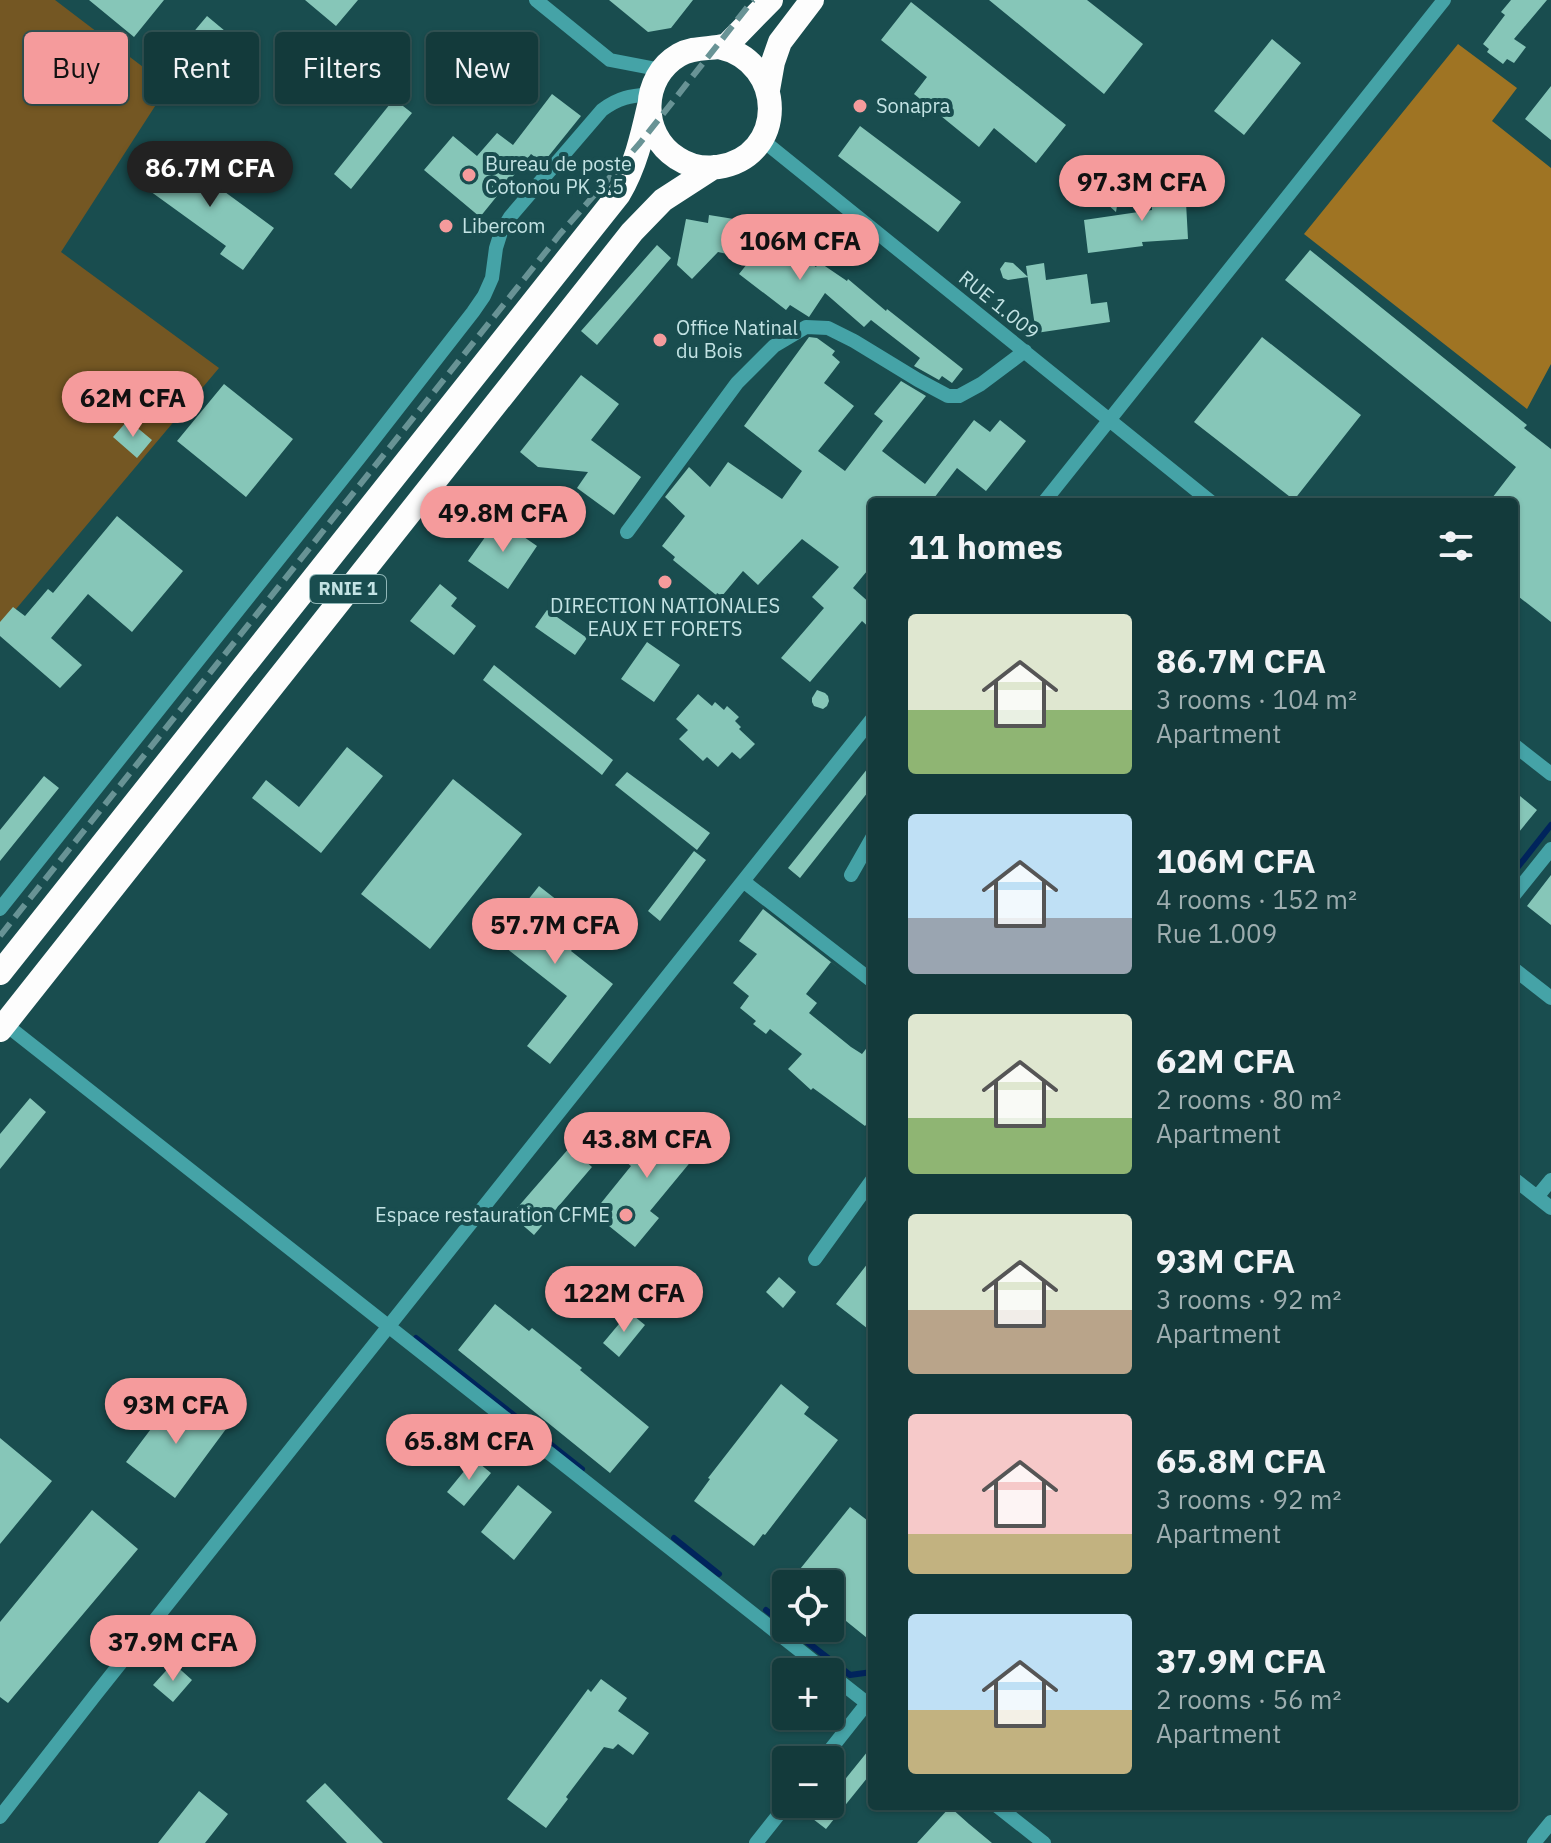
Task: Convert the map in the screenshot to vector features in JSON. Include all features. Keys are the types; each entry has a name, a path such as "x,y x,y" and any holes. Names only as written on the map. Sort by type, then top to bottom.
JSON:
{"highway":[{"path":"662,70 677,56 691,50 727,45 771,0"},
{"path":"761,139 770,115 768,90 780,42 812,0"},
{"path":"719,47 736,52 750,61 761,74 768,90"},
{"name":"RNIE 1","path":"0,973 619,194 628,179 650,100 662,70"},
{"path":"650,100 649,114 662,145 682,161 695,166 714,167"},
{"name":"RNIE 1","path":"2,1027 632,232 663,200 714,167 741,159 761,139"}],"street":[{"path":"536,0 610,60 662,70"},
{"path":"1047,498 1444,0"},
{"path":"0,909 473,312 492,278 496,248 510,217 602,110 628,96 650,100"},
{"name":"RUE 1.009","path":"761,139 1206,498"},
{"path":"627,532 737,383 774,346 806,327 828,328 948,396 959,396 981,384 1025,351"},
{"path":"0,1817 868,724"},
{"path":"1518,748 1551,774"},
{"path":"851,875 868,845"},
{"path":"1518,890 1551,849"},
{"path":"743,881 868,978"},
{"path":"1518,972 1551,998"},
{"path":"2,1027 810,1658"},
{"path":"1537,1197 1551,1180"},
{"path":"1518,1182 1551,1208"},
{"path":"815,1259 868,1186"},
{"path":"844,1684 868,1702"},
{"path":"834,1746 868,1705"},
{"path":"1001,1810 1035,1840"},
{"path":"756,1843 776,1818"},
{"path":"1534,1843 1551,1822"}],"shaded area":[{"path":"0,0 55,0 97,32 24,32 24,104 128,104 128,56 144,68 144,104 156,104 61,252 219,368 0,628"},
{"path":"1458,44 1517,88 1492,121 1551,168 1551,364 1527,409 1304,234"}],"building":[{"path":"89,0 164,0 134,37"},
{"path":"305,0 358,0 336,26"},
{"path":"609,0 693,0 671,28 648,32"},
{"path":"989,0 1087,0 1143,44 1104,94"},
{"path":"1511,0 1547,0 1514,39 1526,47 1514,63 1507,59 1503,64 1487,52 1489,49 1483,44 1505,15 1501,12"},
{"path":"911,2 1066,125 1036,163 994,128 979,147 914,94 927,77 881,40"},
{"path":"207,16 225,31 224,32 194,32"},
{"path":"1272,39 1301,63 1244,135 1214,111"},
{"path":"1551,86 1551,140 1525,119"},
{"path":"552,94 581,116 543,163 531,154 480,217 424,170 453,136 477,156 497,133 513,145"},
{"path":"390,104 400,104 412,113 351,189 334,174"},
{"path":"860,126 961,202 938,232 838,156"},
{"path":"169,151 274,228 243,270 220,254 226,246 143,186"},
{"path":"1103,176 1115,178 1119,183 1116,212 1095,190"},
{"path":"1185,184 1188,239 1142,242 1143,246 1088,253 1084,220 1152,210 1151,186"},
{"path":"709,215 740,220 738,228 763,233 774,219 787,231 778,241 816,267 819,262 848,279 963,369 952,383 942,376 939,380 914,366 920,358 871,320 864,327 825,293 809,317 790,305 786,310 739,274 751,259 718,252 692,279 677,265 686,219 708,223"},
{"path":"657,245 671,258 597,345 581,331"},
{"path":"1310,250 1527,425 1524,428 1551,449 1551,622 1518,596 1518,498 1492,498 1516,467 1285,280"},
{"path":"1005,262 1013,263 1028,277 1003,278 1000,269"},
{"path":"1044,263 1046,280 1087,274 1091,304 1107,302 1110,322 1036,333 1026,266"},
{"path":"809,337 817,338 835,351 832,355 840,362 824,383 854,406 818,451 845,471 883,421 874,414 901,381 926,396 882,451 925,484 974,420 990,432 1000,420 1026,441 986,491 957,468 934,498 868,498 868,570 853,588 868,601 868,626 862,621 810,682 781,658 824,608 812,597 839,567 802,539 758,585 743,571 722,596 716,595 673,560 675,557 662,546 685,516 665,497 689,467 710,487 728,462 782,499 802,471 744,426"},
{"path":"1262,337 1361,415 1296,498 1291,498 1194,422"},
{"path":"581,375 619,404 591,440 641,477 614,515 577,488 588,472 538,467 520,452"},
{"path":"224,384 293,439 246,497 177,441"},
{"path":"128,420 152,440 137,458 113,437"},
{"path":"117,516 183,571 132,632 88,594 51,638 82,665 60,688 0,636 0,622 13,607 25,616 48,589 53,593"},
{"path":"498,519 537,546 508,589 468,561"},
{"path":"440,584 457,598 451,606 476,626 454,655 410,621"},
{"path":"547,610 587,638 575,655 535,627"},
{"path":"647,642 680,665 654,702 621,679"},
{"path":"494,665 613,760 602,775 483,680"},
{"path":"817,690 828,696 829,701 823,709 812,702"},
{"path":"698,694 712,706 715,702 724,710 727,706 739,717 735,721 741,727 739,729 755,744 740,759 732,752 718,767 707,757 703,761 679,739 688,730 676,719"},
{"path":"347,747 383,776 321,853 252,798 266,780 299,807"},
{"path":"868,768 868,792 800,878 788,868"},
{"path":"627,772 710,833 697,850 615,785"},
{"path":"44,776 59,788 0,861 0,830"},
{"path":"453,779 522,834 430,949 361,894"},
{"path":"1518,794 1537,810 1518,833"},
{"path":"694,851 706,860 660,921 648,911"},
{"path":"1551,875 1551,925 1527,906"},
{"path":"539,886 590,926 571,951 613,984 550,1064 527,1046 567,996 496,940"},
{"path":"763,909 831,962 806,994 817,1003 809,1013 862,1054 868,1046 868,1122 865,1126 813,1088 811,1090 788,1069 802,1054 770,1029 766,1034 740,1008 749,996 733,983 757,954 739,941"},
{"path":"30,1098 46,1112 0,1169 0,1134"},
{"path":"662,1115 702,1148 650,1211 659,1218 635,1247 593,1213 631,1166 625,1161"},
{"path":"570,1147 592,1167 534,1235 511,1215"},
{"path":"868,1263 868,1329 836,1304"},
{"path":"779,1277 796,1292 783,1308 766,1292"},
{"path":"495,1304 529,1331 532,1328 649,1427 610,1473 458,1350"},
{"path":"629,1312 645,1325 619,1357 603,1343"},
{"path":"781,1384 809,1407 804,1414 838,1440 754,1546 694,1501 708,1478"},
{"path":"178,1393 226,1429 175,1498 126,1462"},
{"path":"0,1438 52,1481 0,1544"},
{"path":"474,1459 491,1473 464,1506 447,1492"},
{"path":"518,1485 552,1512 514,1560 481,1532"},
{"path":"850,1507 868,1521 868,1639 844,1619 844,1570 799,1570"},
{"path":"92,1510 138,1549 8,1703 0,1697 0,1622"},
{"path":"173,1663 192,1680 173,1702 153,1685"},
{"path":"601,1679 627,1698 618,1711 649,1733 633,1755 618,1744 613,1749 604,1747 546,1828 507,1799 588,1689 591,1692"},
{"path":"868,1751 868,1777 844,1807 844,1781"},
{"path":"325,1783 383,1843 347,1843 306,1801"},
{"path":"199,1791 228,1814 205,1843 158,1843"},
{"path":"947,1810 953,1810 992,1843 917,1843"},
{"path":"814,1818 835,1818 826,1829"}],"waterway":[{"path":"1518,867 1551,825"},
{"path":"416,1338 582,1469"},
{"path":"674,1538 719,1574"},
{"path":"766,1610 772,1615"},
{"path":"807,1642 850,1675 868,1673"}],"railway":[{"path":"0,936 560,234 640,143 753,0"}],"place":[{"name":"Sonapra","path":"860,106"},
{"name":"Bureau de poste Cotonou PK 3.5","path":"469,175"},
{"name":"Libercom","path":"446,226"},
{"name":"Office Natinal du Bois","path":"660,340"},
{"name":"DIRECTION NATIONALES EAUX ET FORETS","path":"665,582"},
{"name":"Espace restauration CFME","path":"626,1215"}]}
